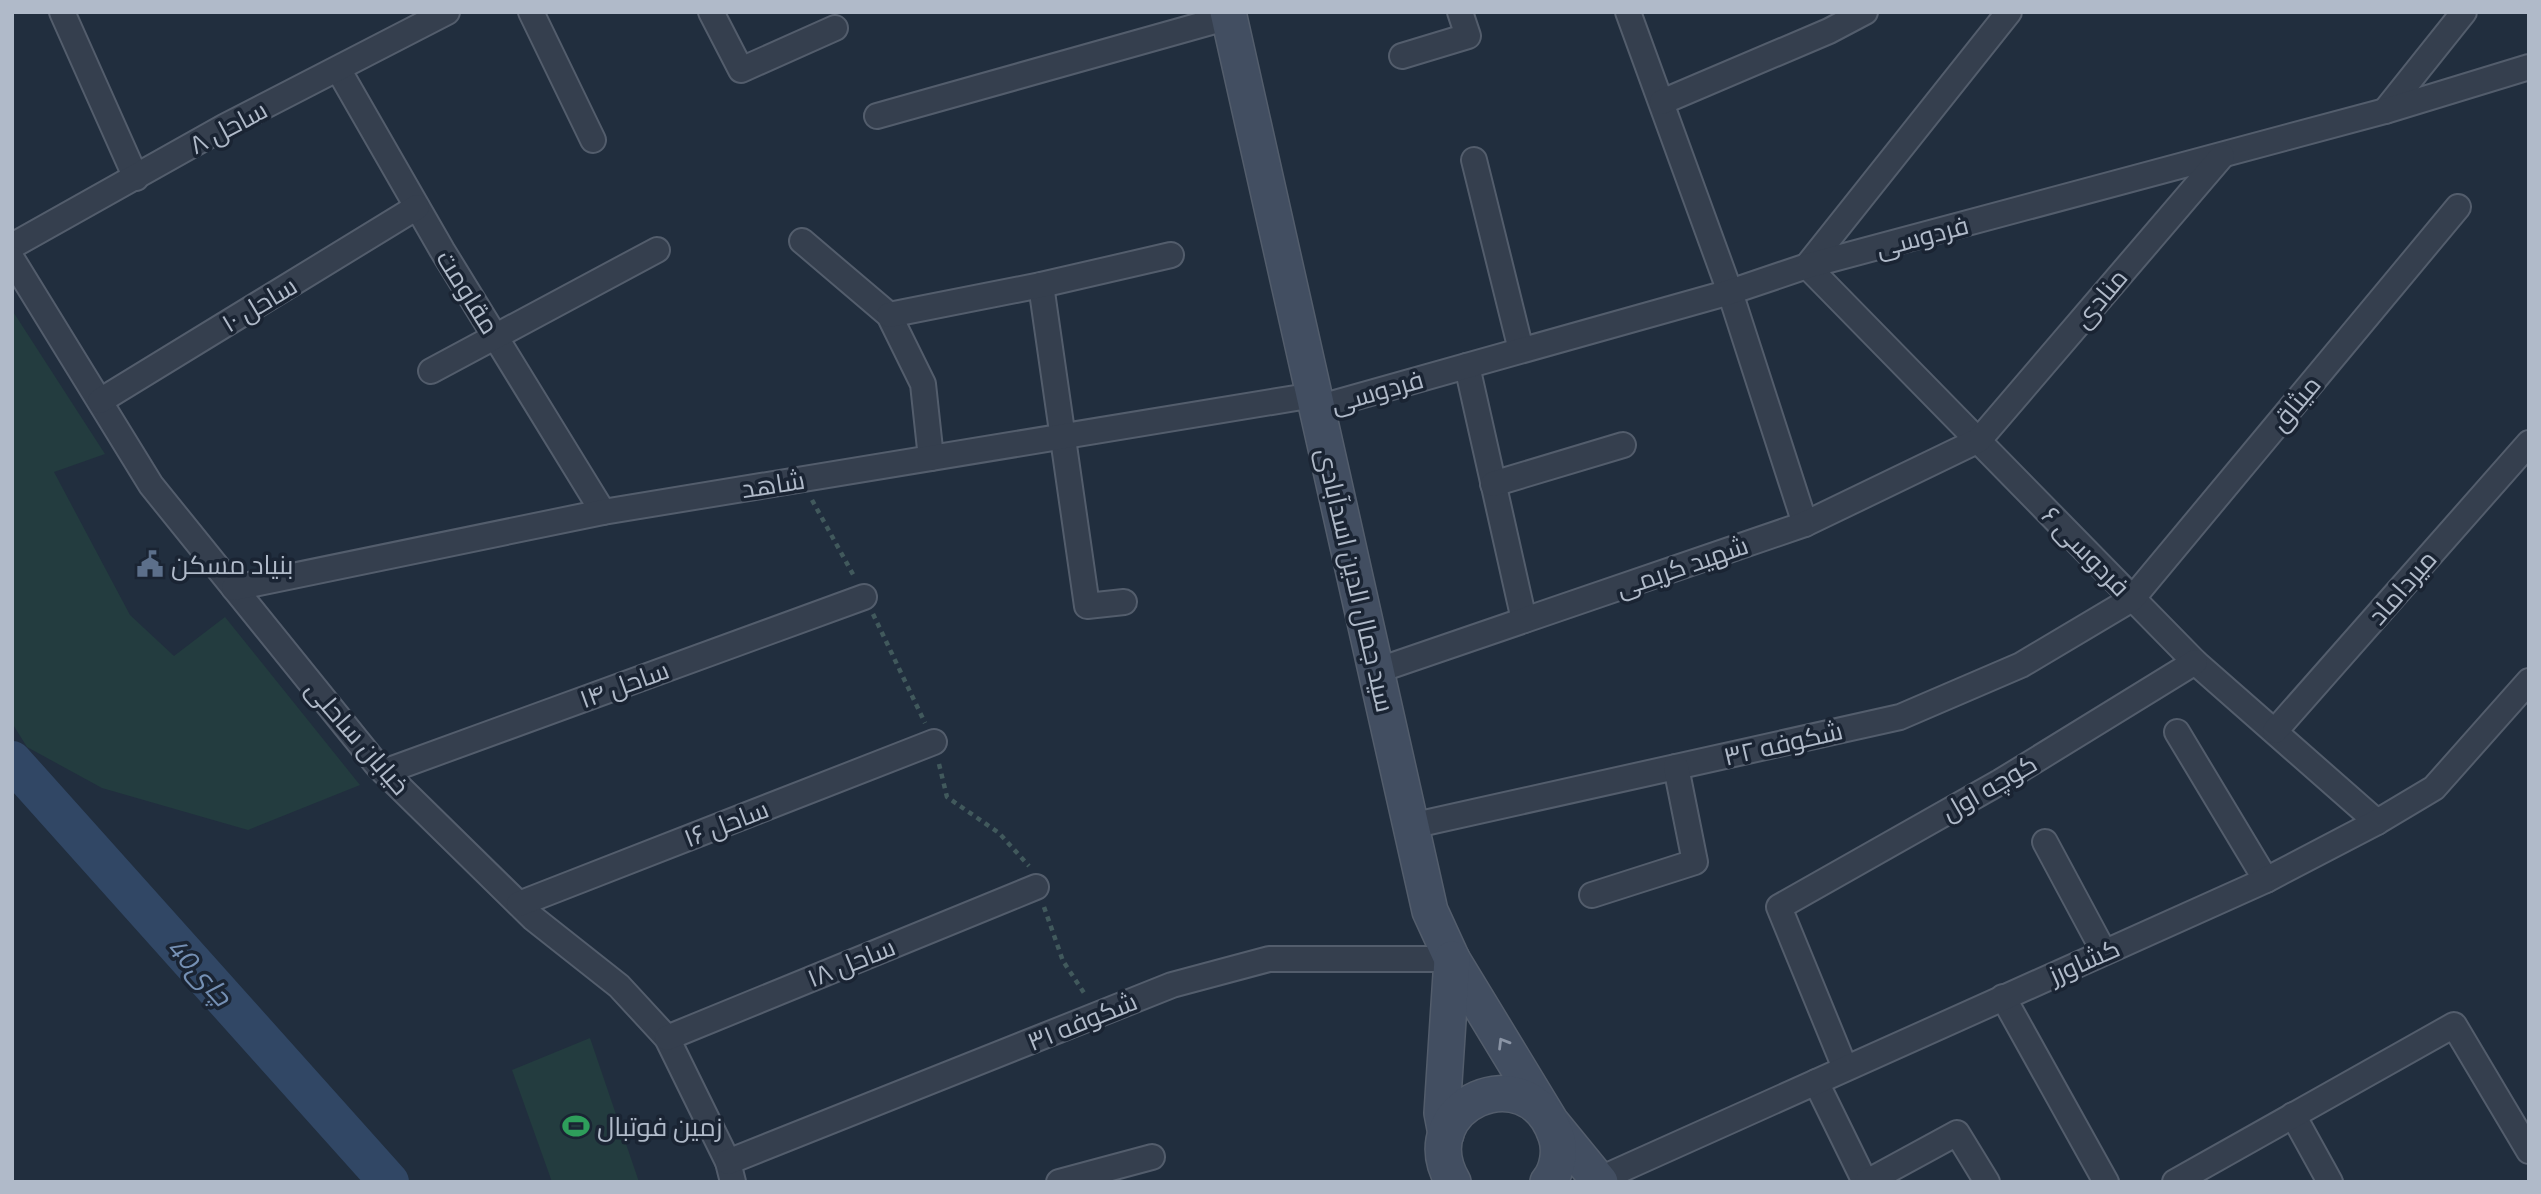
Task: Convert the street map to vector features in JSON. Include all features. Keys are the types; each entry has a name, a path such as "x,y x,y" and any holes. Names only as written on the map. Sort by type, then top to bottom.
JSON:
{"main road":[{"name":"سید جمال الدین اسدآبادی","path":"1229,14 1430,911 1452,960 1551,1122"},
{"path":"1446,1134 1442,1113 1452,960"},
{"path":"1453,1182 1447,1171 1443,1152 1446,1134 1454,1116 1468,1103 1485,1094 1504,1093 1523,1097 1539,1107 1599,1181"},
{"path":"1548,1182 1558,1159 1558,1140 1551,1122"}],"street":[{"path":"62,12 136,178"},
{"name":"ساحل ۸","path":"12,246 225,127 447,12"},
{"path":"531,12 593,139"},
{"path":"711,12 741,70 835,28"},
{"path":"1402,56 1468,36 1460,12"},
{"path":"1628,12 1730,292 1805,524"},
{"path":"1662,102 1829,31 1865,12"},
{"path":"1807,266 2009,12"},
{"path":"2385,111 2464,12"},
{"path":"877,116 1229,14"},
{"name":"فردوسی","path":"1316,402 1466,366 1730,292 1807,266 2222,156 2385,111 2529,67"},
{"name":"مقاومت","path":"338,69 417,207 603,512"},
{"name":"منادی","path":"1979,440 2222,156"},
{"path":"1474,160 1521,350"},
{"name":"ساحل ۱۰","path":"100,401 417,207"},
{"name":"میثاق","path":"2132,599 2458,207"},
{"path":"802,241 889,315 923,384 931,458"},
{"path":"431,371 657,250"},
{"path":"889,315 1041,285 1171,255"},
{"name":"خیابان ساحلی","path":"12,259 151,485 384,772 519,904 619,986 667,1038 731,1172"},
{"name":"فردوسی ۶","path":"1807,266 2195,662 2376,822"},
{"path":"1041,285 1087,606 1124,602"},
{"path":"1466,366 1524,620"},
{"name":"شاهد","path":"234,588 603,512 1064,436 1316,402"},
{"name":"شهید کریمی","path":"1376,671 1805,524 1979,440"},
{"name":"میرداماد","path":"2274,732 2529,443"},
{"path":"1493,484 1623,445"},
{"name":"ساحل ۱۴","path":"384,772 864,597"},
{"name":"شکوفه ۳۲","path":"1411,826 1900,717 2021,665 2132,599"},
{"name":"کوچه اول","path":"1846,1068 1779,907 2000,782 2195,662"},
{"name":"کشاورز","path":"1599,1181 2266,880 2376,822 2434,788 2529,681"},
{"path":"2177,733 2266,880"},
{"name":"ساحل ۱۶","path":"519,904 934,743"},
{"path":"1592,895 1695,862 1676,767"},
{"path":"2045,842 2105,952"},
{"name":"ساحل ۱۸","path":"667,1038 1036,887"},
{"name":"شکوفه ۳۱","path":"731,1172 1172,985 1269,959 1452,960"},
{"path":"2003,998 2106,1182"},
{"path":"2175,1182 2454,1025 2529,1151"},
{"path":"1816,1082 1866,1182 1956,1133 1987,1182"},
{"path":"2293,1115 2330,1182"},
{"path":"1059,1182 1152,1157"}],"green space":[{"path":"12,310 105,454 54,472 130,615 174,656 225,617 360,785 248,830 102,788 27,747 12,723"},
{"name":"زمین فوتبال","path":"590,1038 639,1182 552,1182 512,1070"}],"waterway":[{"name":"40چای","path":"12,761 389,1182"}],"place":[{"name":"بنیاد مسکن","path":"150,564"},
{"name":"زمین فوتبال","path":"576,1126"}]}
